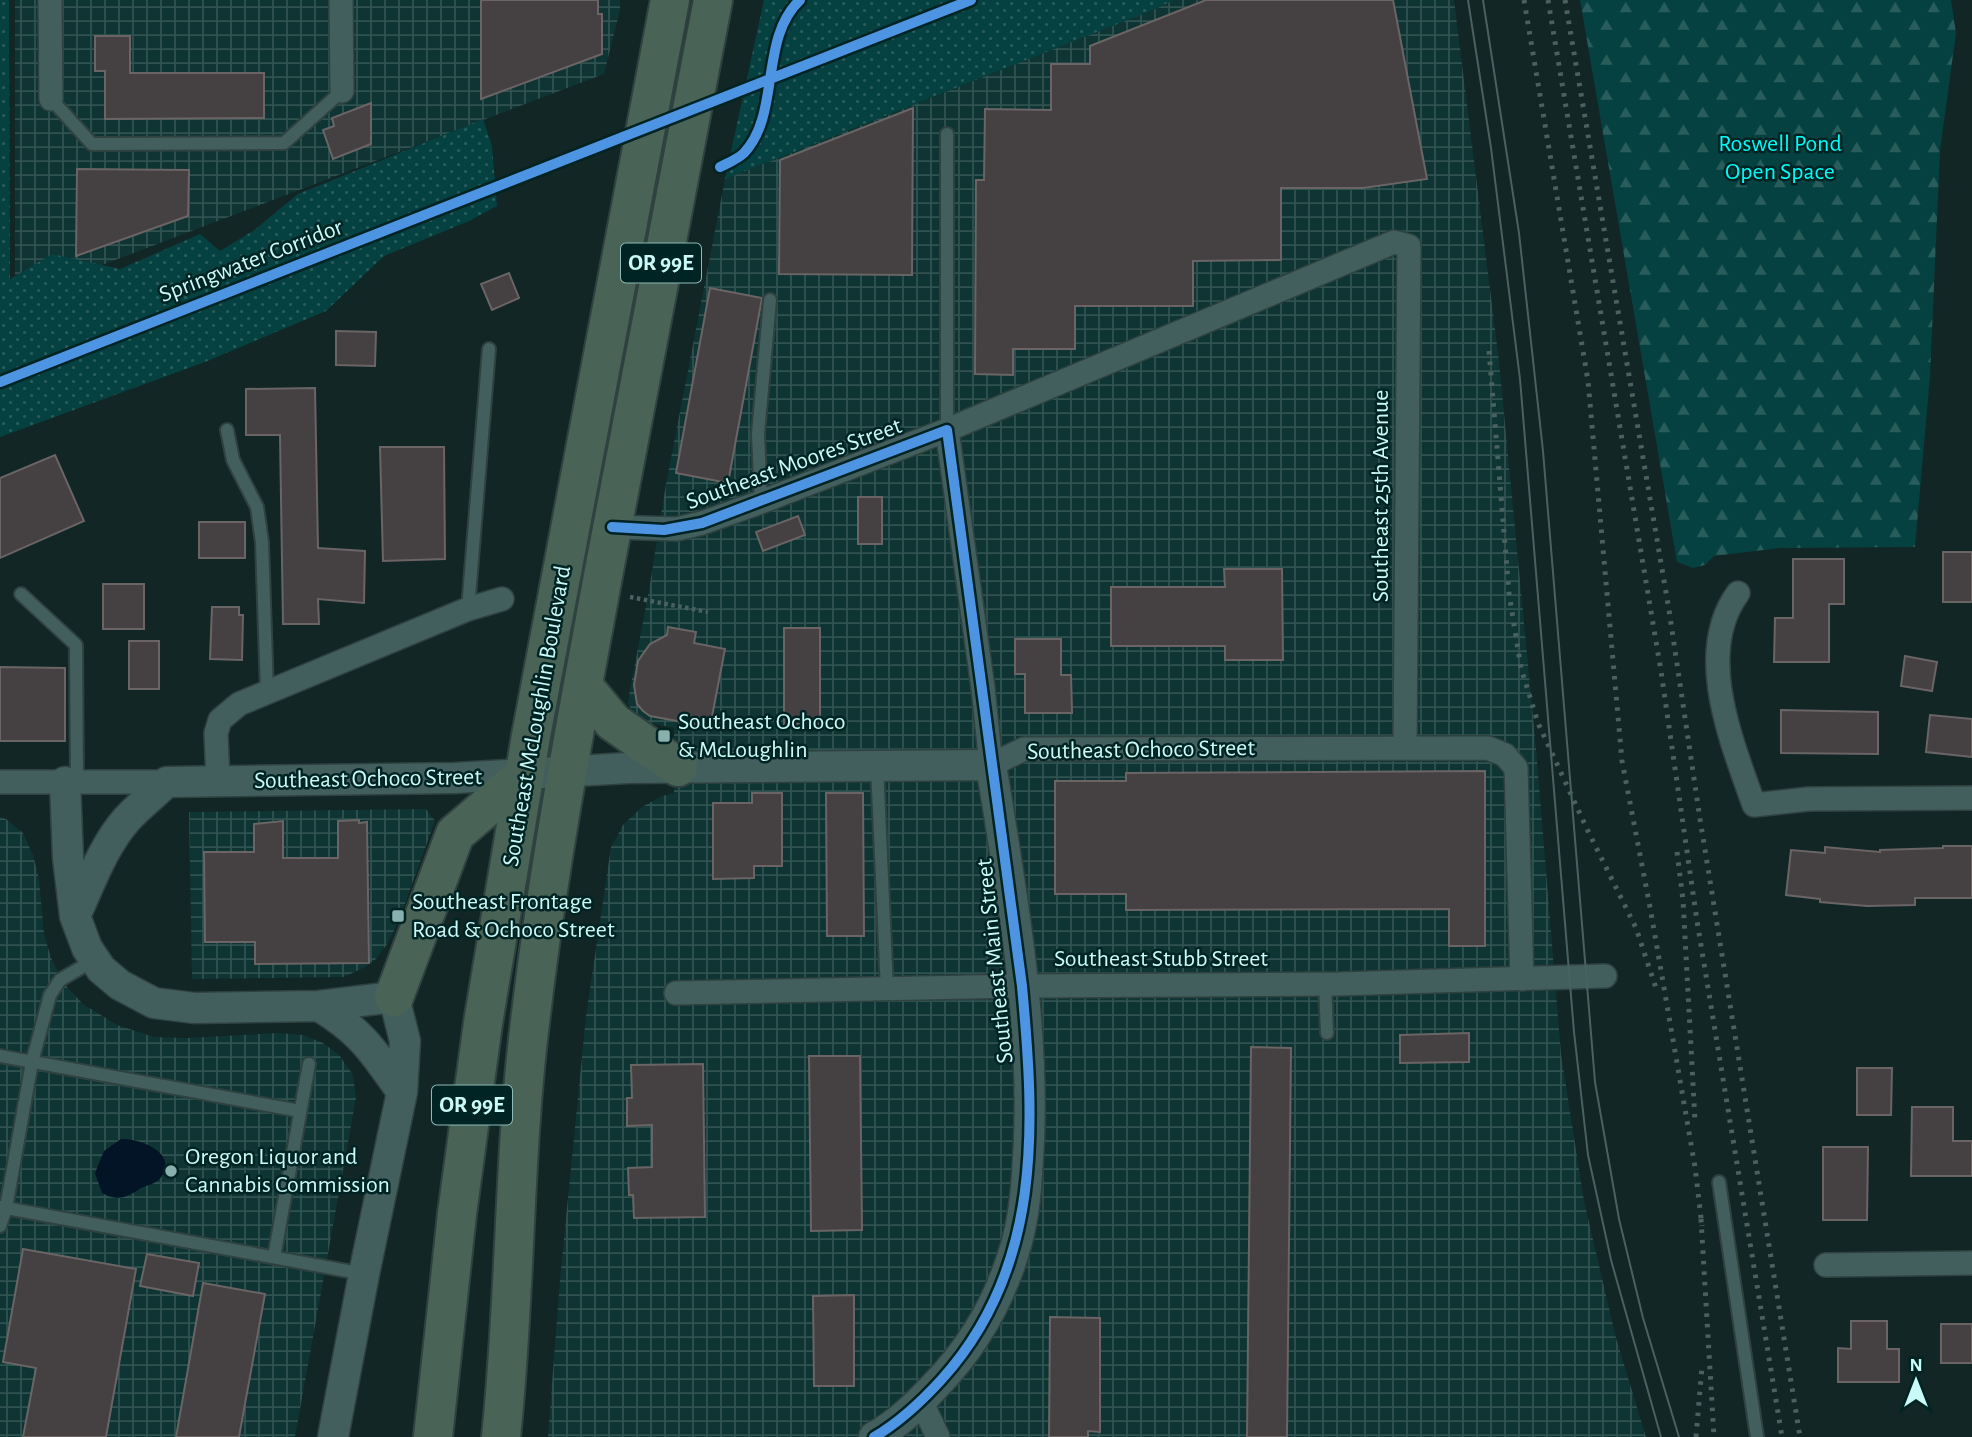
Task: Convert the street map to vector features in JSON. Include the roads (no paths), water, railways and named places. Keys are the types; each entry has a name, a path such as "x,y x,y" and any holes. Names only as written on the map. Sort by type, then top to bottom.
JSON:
{"highway":[{"name":"Southeast McLoughlin Boulevard","path":"433,1437 457,1214 483,1023 525,774 670,0"},
{"name":"Southeast McLoughlin Boulevard","path":"500,1437 520,1133 530,1019 545,906 612,527 713,0"},
{"path":"583,686 613,722 678,767"},
{"path":"394,998 456,834 525,774"}],"street":[{"path":"50,0 51,99"},
{"path":"341,0 342,91"},
{"name":"Southeast Moores Street","path":"612,527 677,529 702,523 947,430 1394,242 1409,246"},
{"name":"Southeast 25th Avenue","path":"1405,747 1409,246"},
{"name":"Southeast Main Street","path":"874,1437 895,1424 921,1401 954,1365 978,1331 998,1294 1017,1243 1027,1189 1029,1072 1022,986 947,430"},
{"path":"1738,593 1727,608 1719,636 1718,682 1731,739 1754,805 1810,799 1972,798"},
{"path":"218,782 216,733 220,720 239,704 468,609 502,599"},
{"name":"Southeast Ochoco Street","path":"0,782 455,779 678,767 991,765 1024,749 1488,748 1505,755 1516,768 1522,979"},
{"path":"71,782 68,858 75,916 87,948 101,969 120,985 141,998 162,1005 194,1008 319,1006 394,998 405,1041 402,1092 364,1273 334,1437"},
{"path":"75,916 117,831 167,782"},
{"name":"Southeast Stubb Street","path":"676,993 1022,986 1325,984 1605,976"},
{"path":"319,1006 357,1032 371,1047 402,1092"},
{"path":"1826,1265 1972,1263"},
{"path":"921,1401 938,1437"}],"lane":[{"path":"51,99 92,144 284,143 342,91"},
{"path":"947,134 947,430"},
{"path":"761,502 758,434 770,300"},
{"path":"468,609 489,349"},
{"path":"227,430 233,460 257,508 261,531 267,692"},
{"path":"21,594 76,645 71,782"},
{"path":"877,766 887,990"},
{"path":"0,1226 44,1013 55,986 67,975 95,960"},
{"path":"1325,984 1327,1033"},
{"path":"0,1056 300,1111"},
{"path":"274,1257 309,1064"},
{"path":"1719,1182 1757,1437"},
{"path":"3,1208 364,1273"}],"tram line":[{"path":"1468,0 1491,148 1520,379 1574,1032 1588,1155 1611,1260 1661,1437"},
{"path":"1483,0 1519,233 1543,451 1595,1082 1619,1219 1643,1318 1679,1437"}],"railway":[{"path":"1524,0 1588,381 1622,761 1695,1167 1702,1226"},
{"path":"1548,0 1661,671 1697,921 1782,1437"},
{"path":"1565,0 1669,610 1800,1437"},
{"path":"1489,351 1509,593 1521,668 1538,723 1636,928 1656,988"},
{"path":"1677,852 1683,900 1695,1121"},
{"path":"1701,1219 1714,1437"},
{"path":"1696,1437 1702,1367"}],"place":[{"name":"Southeast Ochoco & McLoughlin","path":"664,736"},
{"name":"Southeast Frontage Road & Ochoco Street","path":"398,916"},
{"name":"Oregon Liquor and Cannabis Commission","path":"171,1171"}],"park label":[{"name":"Roswell Pond Open Space","path":"1780,158"}]}
